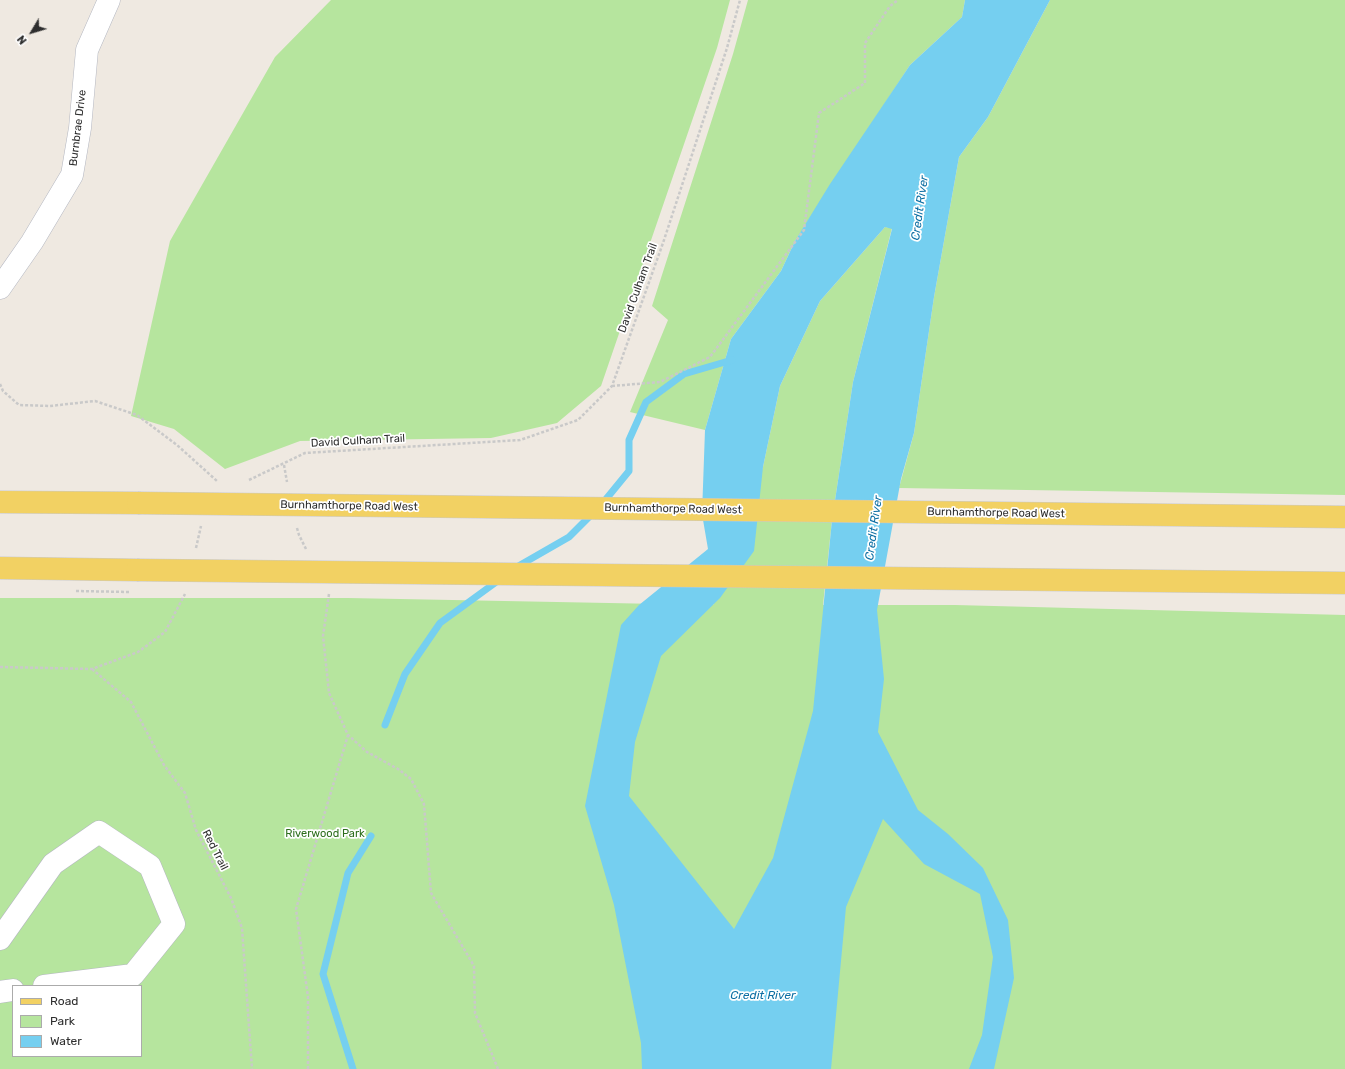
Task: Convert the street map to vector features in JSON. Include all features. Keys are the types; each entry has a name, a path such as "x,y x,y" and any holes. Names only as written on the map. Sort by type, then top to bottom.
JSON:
{"main road":[{"name":"Burnhamthorpe Road West","path":"0,502 1345,518"},
{"path":"0,568 1345,583"}],"street":[{"name":"Burnbrae Drive","path":"0,288 32,242 72,175 80,128 87,50 109,0"},
{"path":"0,939 53,864 99,832 150,866 174,924 133,974 51,985"},
{"path":"0,992 12,990"}],"path":[{"name":"David Culham Trail","path":"289,488 284,465 305,452 520,440 578,420 612,386 670,220 727,48 740,0"},
{"path":"612,386 660,382 710,357 804,230 819,113 865,83 865,43 890,6 898,0"},
{"path":"0,384 3,391 19,405 50,406 95,401 137,415 177,445 222,485"},
{"path":"297,527 298,535 310,554"},
{"path":"326,587 329,593 322,636 329,693 348,735 367,752 398,769 411,779 424,804 431,893 474,966 475,1013 498,1069"},
{"name":"Red Trail","path":"92,669 131,702 164,765 185,793 196,830 231,898 242,928 252,1069"},
{"path":"308,1069 308,997 296,909 348,735"}],"green space":[{"path":"331,0 730,0 717,48 601,386 557,423 491,438 300,441 225,469 174,429 131,416 170,241 275,57"},
{"path":"748,0 965,0 962,17 910,65 795,241 781,271 731,339 705,430 630,412 668,320 652,306 733,54"},
{"path":"1050,0 1345,0 1345,495 899,488 914,433 934,297 959,157 988,117"},
{"name":"Riverwood Park","path":"885,227 892,228 853,382 832,520 823,605 955,605 1345,615 1345,1069 0,1069 0,598 348,598 713,605 763,467 780,386 820,301"}],"water":[{"name":"Credit River","path":"965,0 1050,0 988,117 959,157 934,297 914,433 901,479 877,610 884,679 878,732 918,810 948,834 983,868 1008,920 1014,978 994,1069 969,1069 982,1035 993,957 980,894 924,864 883,819 846,907 831,1069 642,1069 641,1043 614,905 585,806 621,625 639,605 708,549 702,514 705,430 731,339 781,271 795,241 830,184 910,65 962,17","holes":["885,227 892,229 853,382 832,520 813,711 773,858 734,929 629,796 635,742 661,656 720,598 754,551 763,467 780,386 820,301"]}],"waterway":[{"path":"602,504 629,471 629,440 646,402 684,374 732,360"},
{"path":"515,568 569,537 593,513"},
{"path":"385,725 405,674 440,623 499,580"},
{"path":"353,1069 323,974 348,873 371,836"}]}
